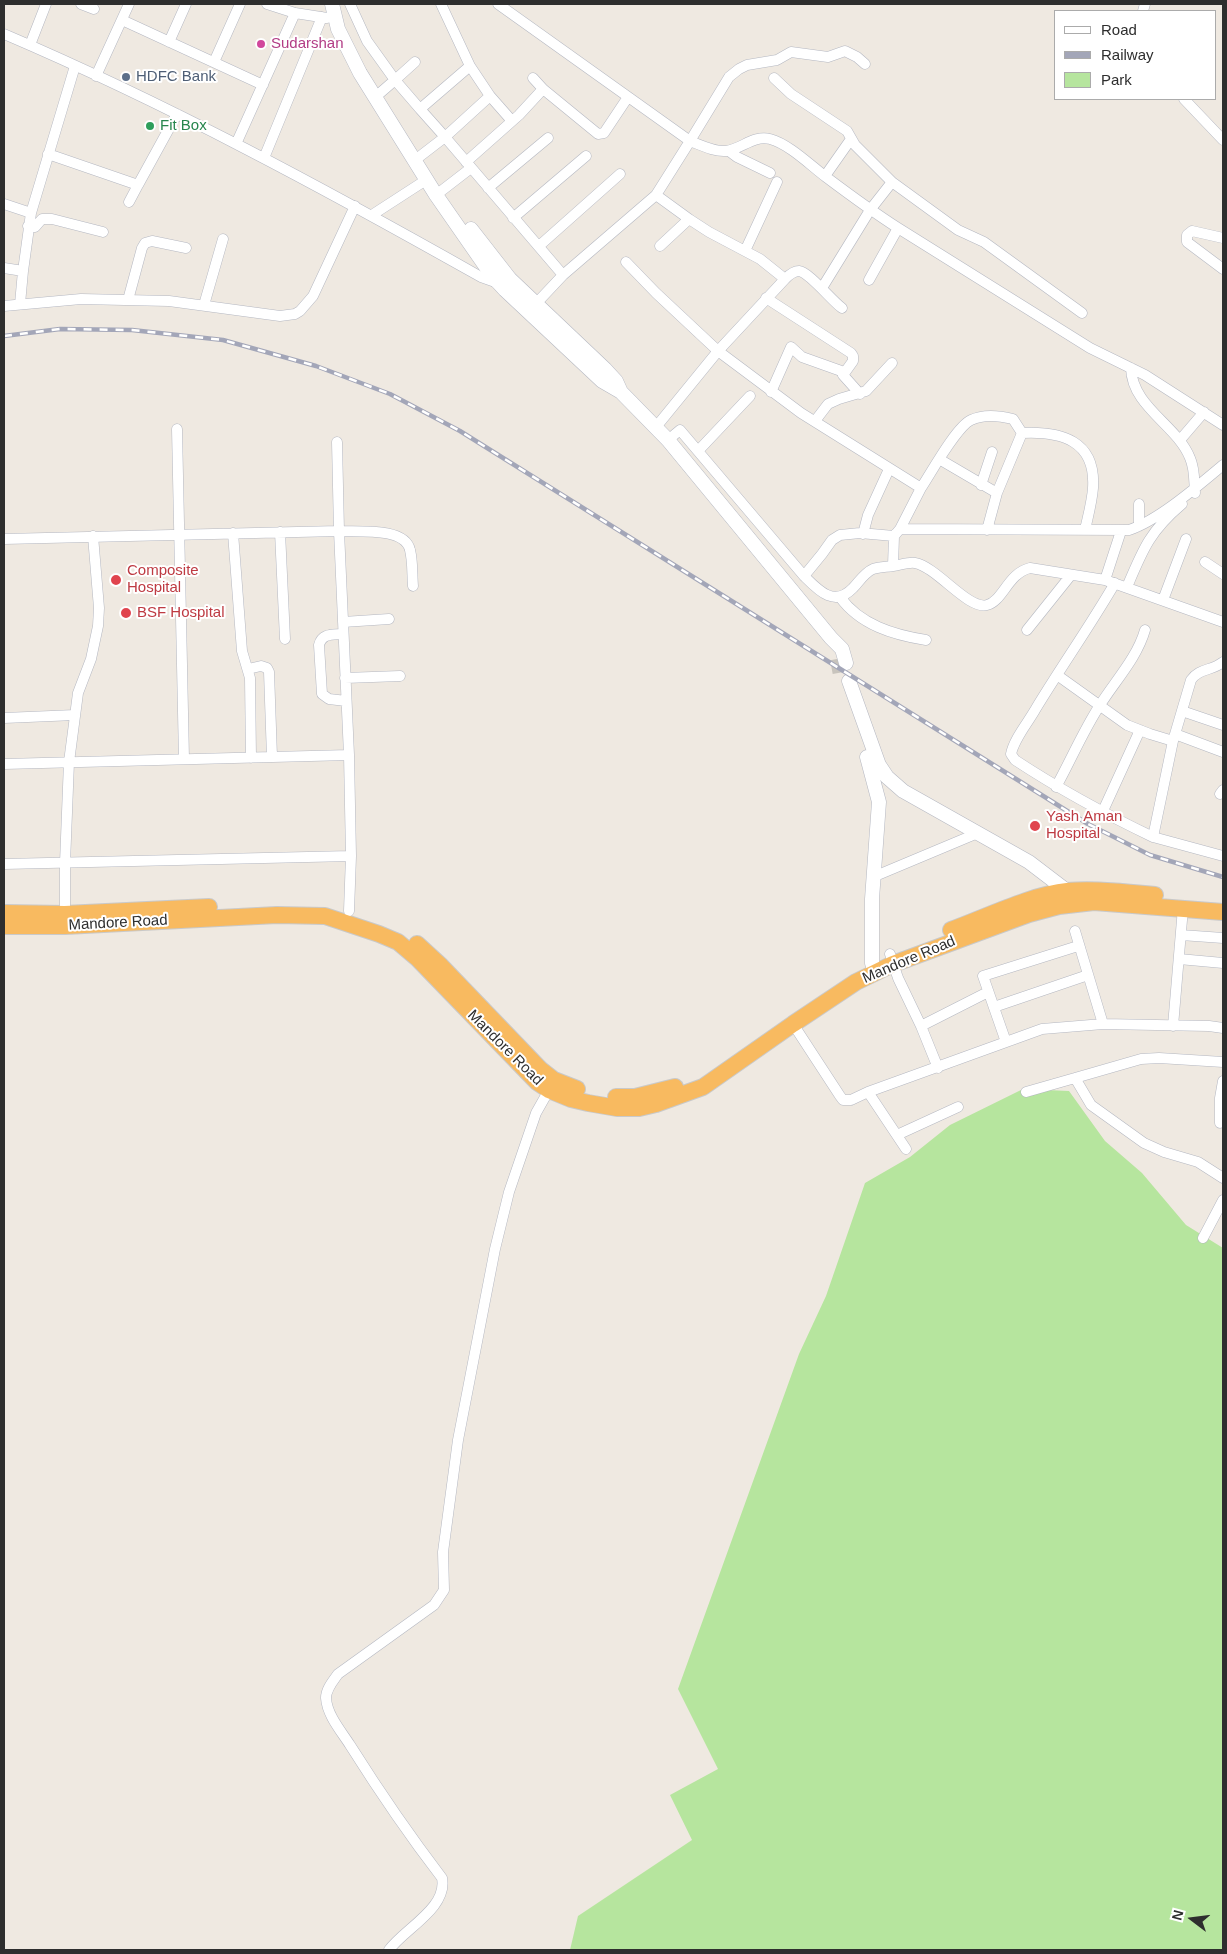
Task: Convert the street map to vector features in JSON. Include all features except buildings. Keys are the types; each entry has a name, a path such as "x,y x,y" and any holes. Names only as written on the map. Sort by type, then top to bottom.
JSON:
{"highway":[{"name":"Mandore Road","path":"4,926 272,904 320,905 349,911 394,929 421,946 540,1069 554,1080 570,1088 618,1097 635,1097 654,1093 699,1077 823,992 892,959 1031,900 1067,891 1129,892 1223,902"},
{"name":"Mandore Road","path":"892,959 1059,906 1094,902 1223,912"},
{"name":"Mandore Road","path":"4,913 65,920 277,915 325,916 362,927 398,942 418,959 537,1082 549,1090 571,1099 617,1108 638,1108 656,1104 704,1087 852,985 873,968"}],"main road":[{"path":"332,4 328,18 426,180 439,192"},
{"path":"339,4 344,27 353,48 380,94 439,192 493,266 505,281 532,307 605,368 616,381 621,392 668,440 831,638 882,772 903,790 1029,862 1067,891"},
{"path":"843,669 845,698 871,767 879,797 880,807 873,877 873,968"}],"street":[{"path":"30,45 46,4"},
{"path":"81,4 94,9"},
{"path":"96,76 129,4"},
{"path":"169,42 186,4"},
{"path":"214,62 240,4"},
{"path":"264,158 328,18 295,13 267,4"},
{"path":"350,4 366,41 395,80 513,218 540,246 563,275"},
{"path":"441,4 470,66 490,96 512,121"},
{"path":"498,4 690,141 713,150 729,151 754,139 770,139 795,152 870,210 898,228 1090,348 1131,368 1223,425"},
{"path":"236,144 295,13"},
{"path":"122,20 263,85"},
{"path":"4,34 177,114 264,158 372,215 487,280 505,281"},
{"path":"532,307 563,275 656,195 729,77 739,69 747,65 777,60 791,52 828,57 845,51 854,54 865,64"},
{"path":"380,94 415,62"},
{"path":"20,304 31,213 76,66"},
{"path":"420,109 470,66"},
{"path":"533,78 543,89 592,130 602,135 611,126 628,97"},
{"path":"774,78 797,99 847,132 855,145 892,182 958,230 984,242 1082,313"},
{"path":"439,192 469,165 543,89"},
{"path":"419,157 445,137 490,96"},
{"path":"1185,100 1223,140"},
{"path":"129,202 177,114"},
{"path":"488,188 548,138"},
{"path":"825,176 851,139"},
{"path":"729,151 737,157 770,173"},
{"path":"48,154 138,185"},
{"path":"513,218 586,156"},
{"path":"540,246 620,174"},
{"path":"372,215 426,180"},
{"path":"744,251 777,182"},
{"path":"822,288 870,210 892,182"},
{"path":"656,195 689,219 760,259 785,279"},
{"path":"4,204 31,213"},
{"path":"4,306 81,299 168,301 280,316 295,314 300,311 312,296 355,206"},
{"path":"28,226 35,227 42,220 52,218 103,232"},
{"path":"660,246 689,219"},
{"path":"869,280 898,228"},
{"path":"1223,238 1192,231 1187,236 1187,242 1223,269"},
{"path":"204,305 223,239"},
{"path":"128,300 145,243 152,242 186,248"},
{"path":"626,262 718,352 771,392 921,488"},
{"path":"471,271 493,266"},
{"path":"4,268 23,271"},
{"path":"656,427 718,352 785,279 799,271 822,288 842,308"},
{"path":"766,298 851,353 853,361 844,372 844,378 860,394"},
{"path":"771,392 792,347 802,357 844,372"},
{"path":"815,421 828,404 866,391 892,363"},
{"path":"1127,587 1143,549 1153,533 1169,515 1195,492 1194,474 1190,458 1180,440 1141,399 1132,377 1131,368"},
{"path":"698,451 750,396"},
{"path":"1180,440 1204,412"},
{"path":"893,566 897,532 939,459 959,431 972,420 997,416 1008,418 1017,423 1022,433 997,493 987,530"},
{"path":"177,429 184,759"},
{"path":"668,440 680,430 804,576 819,591 828,596 840,597 852,590 862,577 873,569 914,563 928,568 971,601 980,605 988,605 995,600 1016,575 1030,568 1110,581 1223,622"},
{"path":"1022,433 1043,432 1062,436 1079,444 1086,451 1093,487 1085,530"},
{"path":"337,442 349,755 351,856 349,911"},
{"path":"981,485 992,452"},
{"path":"939,459 997,493"},
{"path":"804,576 832,540 840,536 897,532 987,530 1121,531 1140,526 1223,465"},
{"path":"863,534 875,499 889,469"},
{"path":"1139,504 1140,526"},
{"path":"4,539 339,531 391,534 400,536 406,541 410,549 413,586"},
{"path":"1121,531 1110,581 1011,754 1014,760 1102,813 1153,837 1223,856"},
{"path":"280,532 285,639"},
{"path":"233,533 242,651 248,669 251,758"},
{"path":"65,920 64,863 69,762 78,693 92,659 98,626 99,608 93,536"},
{"path":"1164,600 1186,539"},
{"path":"1205,562 1223,574"},
{"path":"1027,630 1071,575"},
{"path":"840,597 852,610 878,628 926,640"},
{"path":"343,622 389,619"},
{"path":"1056,787 1082,735 1124,671 1142,640 1145,630"},
{"path":"344,634 324,636 321,638 319,645 322,694 329,699 346,701"},
{"path":"1153,837 1174,738 1191,680 1195,674 1202,670 1216,667 1223,662"},
{"path":"248,669 261,666 267,668 269,672 272,757"},
{"path":"1057,675 1127,725 1223,752"},
{"path":"346,678 400,676"},
{"path":"1182,711 1223,725"},
{"path":"4,718 75,715"},
{"path":"1102,813 1140,730"},
{"path":"4,764 349,755"},
{"path":"873,877 978,833"},
{"path":"4,864 351,856"},
{"path":"1173,1026 1184,908"},
{"path":"1074,931 1103,1024"},
{"path":"1181,935 1223,938"},
{"path":"1006,1042 983,976 1078,946"},
{"path":"892,959 898,978 921,1026 938,1068"},
{"path":"1179,959 1223,963"},
{"path":"994,1007 1088,975"},
{"path":"921,1026 988,992"},
{"path":"793,1024 843,1100 851,1100 868,1092 1042,1029 1103,1024 1223,1028"},
{"path":"1026,1092 1141,1059 1158,1058 1223,1062"},
{"path":"1075,1078 1091,1105 1144,1144 1205,1165 1223,1178"},
{"path":"1220,1123 1220,1098 1223,1081"},
{"path":"388,1950 396,1940 434,1906 444,1887 442,1878 394,1814 358,1758 332,1716 326,1696 330,1684 338,1674 434,1605 444,1590 443,1552 456,1449 485,1294 509,1192 536,1113 549,1090"},
{"path":"868,1092 906,1149"},
{"path":"897,1134 958,1107"},
{"path":"1203,1238 1223,1200"}],"green space":[{"path":"1023,1089 1069,1091 1105,1141 1142,1173 1186,1225 1223,1248 1223,1950 570,1950 578,1916 692,1840 670,1795 718,1769 678,1689 799,1354 826,1296 865,1183 910,1157 950,1125"}],"tunnel":[{"path":"837,659 840,675"}],"railway":[{"path":"4,336 60,329 132,330 223,340 316,366 390,394 460,431 1088,824 1150,855 1223,877"}],"place":[{"name":"Sudarshan","path":"261,44"},
{"name":"HDFC Bank","path":"126,77"},
{"name":"Fit Box","path":"150,126"},
{"name":"Composite Hospital","path":"116,580"},
{"name":"BSF Hospital","path":"126,613"},
{"name":"Yash Aman Hospital","path":"1035,826"}]}
